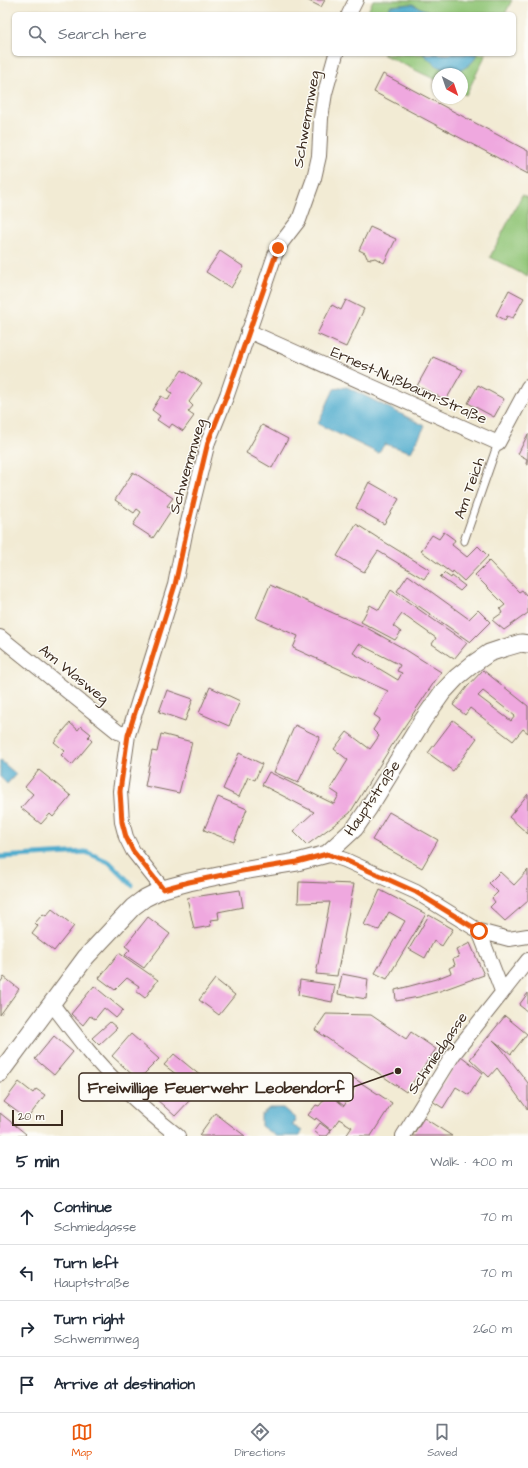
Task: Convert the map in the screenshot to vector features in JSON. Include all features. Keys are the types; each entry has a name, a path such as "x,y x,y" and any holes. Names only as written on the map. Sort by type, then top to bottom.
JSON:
{"street":[{"path":"350,12 356,0"},
{"name":"Schwemmweg","path":"163,889 133,851 126,837 121,814 120,791 128,735 175,585 203,459 275,255 282,242 299,220 314,178 319,156 322,108 335,56"},
{"name":"Ernest-Nußbaum-Straße","path":"248,331 498,443 528,388"},
{"name":"Am Wasweg","path":"0,637 118,732 128,735"},
{"name":"Hauptstraße","path":"0,1073 86,956 133,907 145,898 163,889 189,882 297,862 327,854 355,828 423,720 442,694 457,677 489,653 521,644 528,644"},
{"path":"327,854 345,860 416,892 479,931 509,939 528,936"},
{"path":"479,931 502,991"},
{"name":"Schmiedgasse","path":"403,1136 453,1055 528,960"},
{"path":"52,1004 92,1054 122,1087 145,1109 178,1136"}],"lane":[{"name":"Am Teich","path":"464,541 498,443"}],"green space":[{"path":"373,0 512,0 506,12 368,12"},
{"path":"386,56 485,56 468,91 468,68 432,68 432,78"},
{"path":"522,195 528,198 528,277 490,257"}],"water":[{"path":"412,4 430,12 389,12 390,6"},
{"path":"425,56 476,56 470,64 464,68 441,68 435,65"},
{"path":"347,387 425,426 411,452 385,444 378,453 318,424 334,389"},
{"path":"0,760 16,774 7,784 0,777"},
{"path":"269,1108 283,1108 296,1119 292,1125 302,1131 300,1136 275,1136 261,1126 261,1115"}],"building":[{"path":"307,0 325,0 321,7"},
{"path":"383,74 432,100 432,104 439,104 528,151 528,174 374,92"},
{"path":"370,227 396,239 384,263 375,258 367,258 365,253 359,250"},
{"path":"220,251 244,267 231,288 206,272"},
{"path":"509,290 524,298 513,318 507,316 505,320 496,315"},
{"path":"346,300 364,309 346,347 317,334 332,305 341,310"},
{"path":"433,357 463,370 446,400 417,386"},
{"path":"182,370 202,383 189,402 193,406 188,412 194,416 183,431 172,424 169,428 157,420 160,416 152,410 161,396 168,400 172,393 168,390"},
{"path":"478,385 504,399 494,417 468,403"},
{"path":"262,425 288,439 272,468 246,453"},
{"path":"528,434 528,465 526,464 527,459 518,454"},
{"path":"133,472 173,498 167,506 172,509 153,538 133,525 141,512 137,509 134,513 115,500"},
{"path":"369,482 399,499 384,524 356,508"},
{"path":"356,524 430,570 424,579 378,551 364,572 337,556"},
{"path":"444,532 455,540 452,545 467,557 478,546 488,556 464,581 453,571 452,573 447,570 421,551 432,535 439,539"},
{"path":"489,561 519,592 522,590 526,595 528,594 528,613 504,630 492,620 502,613 500,609 505,605 475,575"},
{"path":"444,573 451,578 452,576 465,586 460,591 440,577"},
{"path":"408,575 469,619 478,610 490,622 470,642 397,591"},
{"path":"270,585 367,628 403,648 441,672 394,742 350,813 307,845 293,831 314,812 262,785 269,772 334,804 339,795 330,789 348,760 334,749 347,732 370,749 379,736 373,730 380,719 374,715 388,691 293,648 298,636 256,618","holes":["359,644 400,665 397,671 402,673 398,680 353,653"]},
{"path":"391,590 467,643 454,659 432,644 436,638 402,614 393,626 401,632 395,640 361,622 370,605 379,610"},
{"path":"483,670 528,706 528,733 523,729 513,741 470,708 465,715 453,705","holes":["483,691 515,716 511,721 478,696"]},
{"path":"210,687 240,701 229,726 199,713"},
{"path":"167,690 193,699 185,721 159,712"},
{"path":"453,720 477,738 453,771 428,753"},
{"path":"70,723 78,730 81,726 91,734 88,737 92,741 72,765 61,755 65,751 54,742"},
{"path":"295,725 320,737 298,783 274,772"},
{"path":"161,734 192,742 179,793 145,786 152,751 157,752"},
{"path":"239,753 262,764 255,780 248,777 239,797 223,789"},
{"path":"39,770 71,796 53,817 50,814 41,824 21,808 33,794 25,787"},
{"path":"528,794 528,834 509,817"},
{"path":"218,797 247,809 234,842 204,830"},
{"path":"389,812 438,840 422,868 372,840"},
{"path":"528,870 528,901 505,921 490,907 495,902 492,898 498,892 489,883 500,872 514,885"},
{"path":"299,882 354,884 337,976 316,974 330,902 298,903"},
{"path":"240,890 243,907 218,912 219,919 210,920 211,926 194,929 187,898"},
{"path":"380,890 426,914 387,979 375,973 405,921 389,912 379,930 364,925"},
{"path":"52,909 74,926 54,951 32,934 38,926 35,923 43,914 46,916"},
{"path":"429,915 453,929 442,946 434,941 425,958 409,949"},
{"path":"148,917 170,934 144,968 125,955 130,950 125,946"},
{"path":"470,943 484,975 440,991 396,1001 395,990 436,979 451,973 449,968 455,965 453,959 459,957 456,950"},
{"path":"119,953 158,980 145,998 136,991 139,986 127,978 115,990 99,978"},
{"path":"342,974 368,979 366,999 338,994"},
{"path":"4,977 19,989 0,1015 0,983"},
{"path":"215,979 235,995 219,1015 199,1000"},
{"path":"300,980 335,985 332,1002 298,995"},
{"path":"94,986 123,1010 116,1018 104,1008 95,1019 90,1016 83,1025 71,1014"},
{"path":"528,993 528,1012 519,1005"},
{"path":"326,1014 371,1015 406,1039 411,1032 436,1049 406,1092 315,1030"},
{"path":"505,1016 527,1034 511,1054 493,1040 528,1083 528,1110 497,1068 489,1077 470,1059"},
{"path":"110,1022 117,1028 99,1045 92,1038"},
{"path":"131,1034 159,1059 138,1080 112,1056"},
{"path":"54,1036 73,1052 54,1075 35,1059"},
{"path":"174,1054 202,1077 194,1088 164,1065"},
{"path":"461,1056 483,1073 469,1095 456,1087 443,1108 432,1101"},
{"path":"352,1077 392,1103 371,1136 346,1136 352,1127 339,1119 331,1130 316,1118 315,1120 308,1115 316,1105 319,1106 329,1094 344,1106 354,1089 346,1084"},
{"path":"19,1082 33,1093 36,1089 45,1095 27,1119 4,1102"},
{"path":"173,1082 191,1099 175,1116 156,1099"},
{"path":"0,1113 26,1134 24,1136 0,1136"},
{"path":"215,1113 245,1136 200,1136 199,1135"},
{"path":"424,1118 452,1136 412,1136"},
{"path":"320,1123 331,1131 327,1136 320,1136 314,1131"}],"waterway":[{"path":"0,857 86,852 109,862 132,885"}],"place":[{"name":"Freiwillige Feuerwehr Leobendorf","path":"398,1071"}],"route":[{"path":"278,248 227,395 208,442 175,585 128,735 120,791 122,822 126,837 133,851 163,889 242,871 297,862 327,854 376,873 416,892 479,931"}]}
